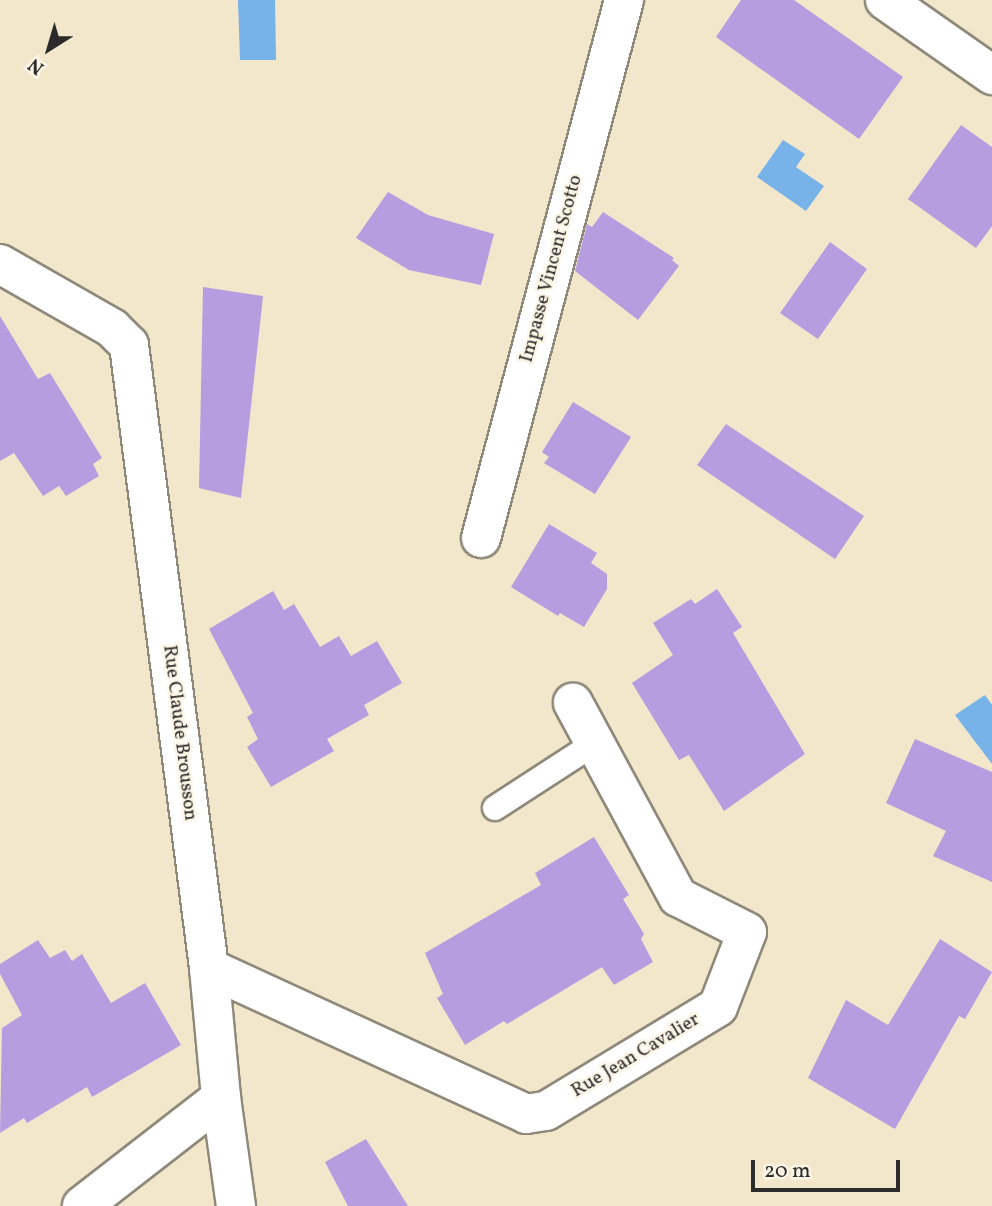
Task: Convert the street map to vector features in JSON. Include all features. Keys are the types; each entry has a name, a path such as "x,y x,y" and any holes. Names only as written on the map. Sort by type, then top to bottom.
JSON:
{"street":[{"name":"Impasse Vincent Scotto","path":"481,538 624,0"},
{"path":"886,0 992,75"},
{"name":"Rue Claude Brousson","path":"0,264 112,328 129,345 209,968 221,1098 236,1206"},
{"name":"Rue Jean Cavalier","path":"209,968 526,1114 546,1111 718,1007 747,932 678,897 573,702"},
{"path":"82,1206 221,1098"}],"lane":[{"path":"495,808 595,743"}],"water":[{"path":"238,0 275,0 276,60 240,60"},
{"path":"783,140 805,154 796,167 824,186 806,211 757,177"},
{"path":"985,695 992,705 992,764 955,715"}],"building":[{"path":"741,0 794,0 903,77 859,139 716,37"},
{"path":"961,125 992,147 992,226 976,248 908,199"},
{"path":"388,192 428,215 494,234 481,285 409,270 356,238"},
{"path":"603,212 674,258 672,260 679,266 638,320 575,271 587,224 592,227"},
{"path":"830,242 867,269 818,339 780,313"},
{"path":"203,287 263,296 241,498 199,488"},
{"path":"0,316 38,379 50,373 102,458 93,464 99,476 66,496 59,486 43,496 14,453 0,461"},
{"path":"573,402 631,437 595,494 544,463 549,457 542,452"},
{"path":"726,424 864,516 835,559 697,465"},
{"path":"549,524 597,553 591,563 607,574 607,589 584,627 560,613 558,616 511,587"},
{"path":"717,589 742,627 733,633 805,754 724,811 689,755 679,760 632,683 673,655 653,623 691,599 695,604"},
{"path":"273,591 284,610 294,604 320,647 339,636 351,656 377,641 402,683 364,705 369,715 327,739 334,751 271,787 247,747 258,739 247,717 253,713 209,629"},
{"path":"915,739 992,772 992,882 933,856 946,831 886,803"},
{"path":"594,837 629,895 623,899 644,934 641,939 653,962 614,985 602,967 507,1024 504,1021 465,1045 437,998 443,994 425,953 541,885 535,873"},
{"path":"940,939 992,972 965,1019 959,1016 895,1129 808,1078 846,1000 888,1025"},
{"path":"38,940 50,958 65,950 72,961 82,954 111,1003 145,983 181,1045 92,1097 87,1087 27,1123 24,1118 0,1133 2,1028 22,1015 0,974 0,964"},
{"path":"366,1139 408,1206 348,1206 325,1162"}]}
